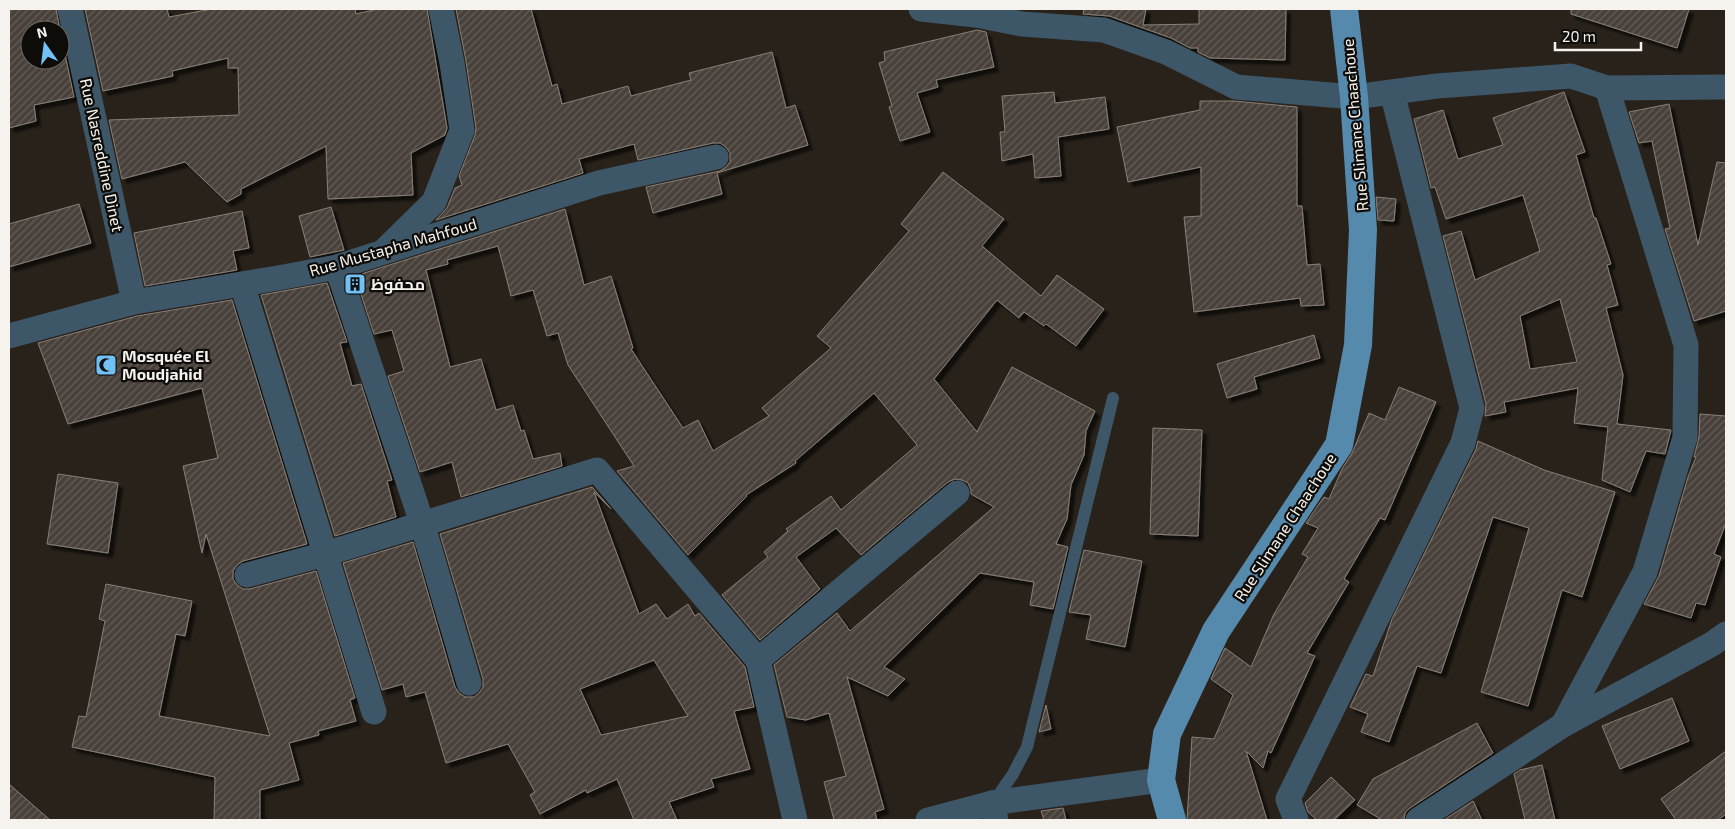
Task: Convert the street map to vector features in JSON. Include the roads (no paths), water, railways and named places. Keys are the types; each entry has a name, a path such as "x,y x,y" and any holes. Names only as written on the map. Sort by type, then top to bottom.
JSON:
{"main road":[{"name":"Rue Slimane Chaachoue","path":"1172,820 1161,780 1167,734 1216,631 1339,445 1358,345 1363,230 1354,97 1344,9"}],"street":[{"name":"Rue Nasreddine Dinet","path":"70,9 134,302"},
{"path":"381,253 434,202 462,130 452,63 441,9"},
{"path":"924,9 976,15 1022,24 1104,30 1166,52 1236,87 1354,97 1437,86 1571,76 1607,88 1726,87"},
{"path":"1563,725 1645,572 1685,437 1686,345 1607,88"},
{"path":"1296,820 1288,799 1463,443 1472,408 1392,92"},
{"name":"Rue Mustapha Mahfoud","path":"9,336 134,302 337,266 599,183 716,158"},
{"path":"337,266 422,523 469,683"},
{"path":"242,284 374,712"},
{"path":"247,575 325,554 598,470 758,660 795,820"},
{"path":"758,660 957,493"},
{"path":"1418,820 1563,725 1712,644 1726,634"},
{"path":"928,820 994,812 1161,780"}],"lane":[{"path":"994,812 1027,747 1113,398"}],"place":[{"name":"محفوظ","path":"355,284"},
{"name":"Mosquée El Moudjahid","path":"106,365"}]}
